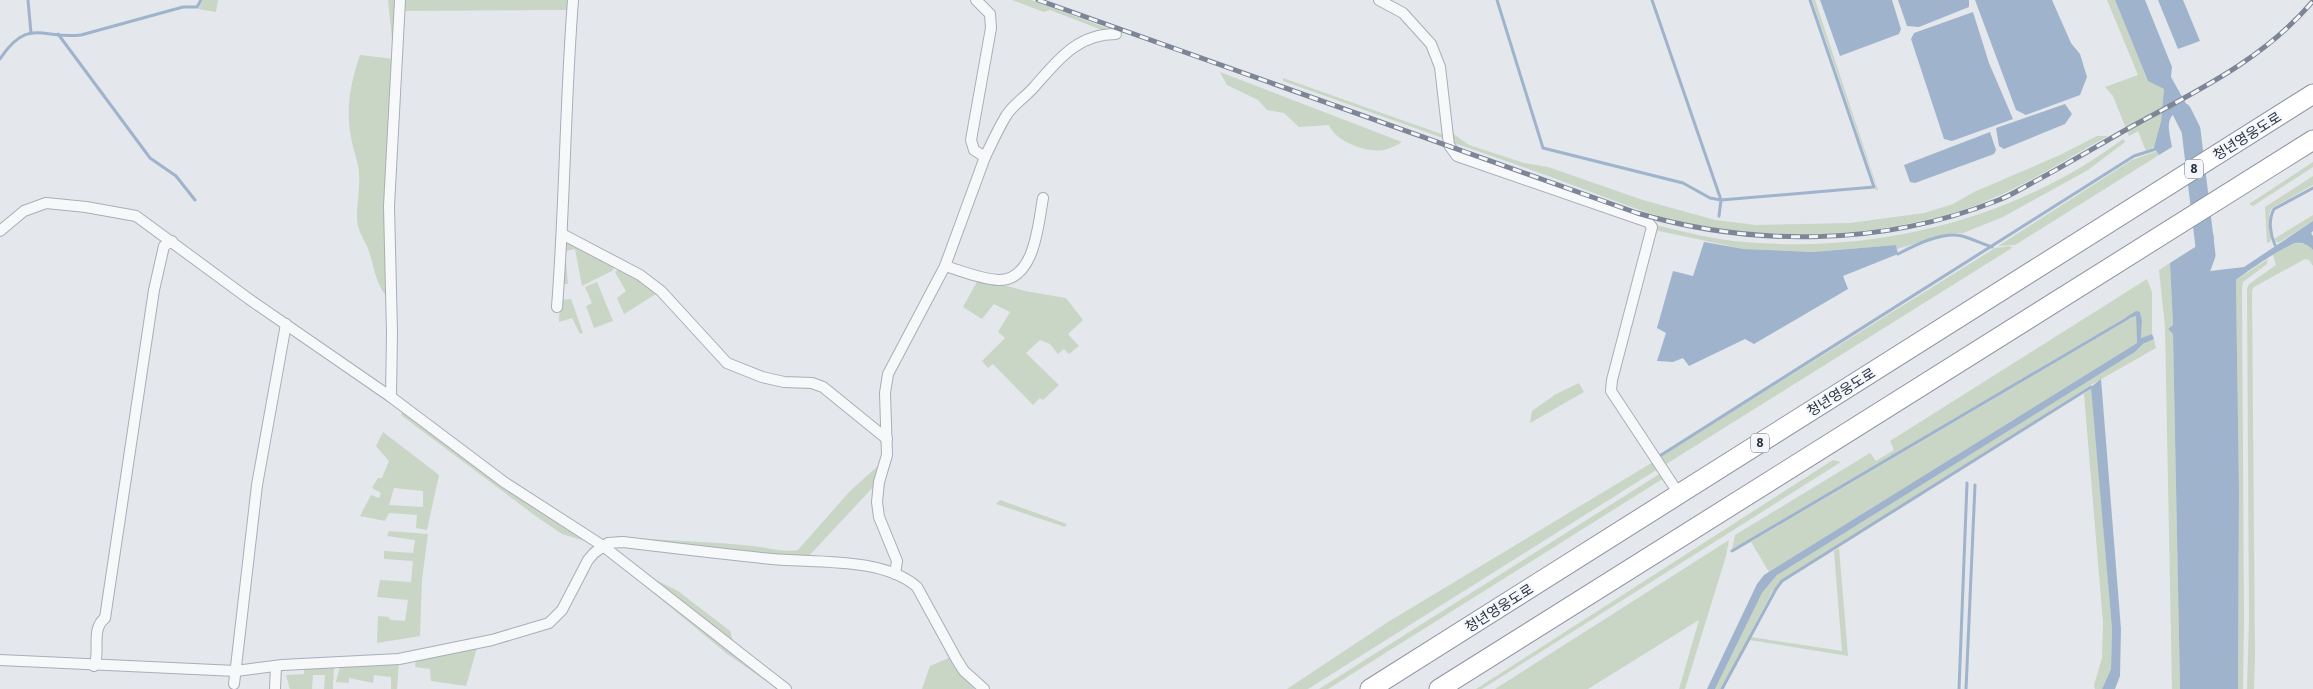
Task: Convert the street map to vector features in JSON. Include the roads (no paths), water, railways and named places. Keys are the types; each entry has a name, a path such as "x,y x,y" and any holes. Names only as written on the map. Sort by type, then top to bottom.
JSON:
{"highway":[{"name":"청년영웅도로","path":"1370,689 2313,94"},
{"path":"1439,689 2313,140"}],"street":[{"path":"391,397 392,333 389,206 400,0"},
{"path":"557,307 562,234 565,102 573,0"},
{"path":"976,0 990,14 991,28 971,140 974,150 985,156"},
{"path":"1379,0 1403,13 1431,44 1440,67 1449,145 1457,156 1648,222 1652,227 1612,380 1611,391 1679,494"},
{"path":"895,574 897,561 880,517 877,502 879,482 887,456 888,439 885,393 888,374 897,353 915,325 945,266 985,156 1007,114 1036,85 1060,56 1080,43 1103,34 1116,34"},
{"path":"945,266 986,278 1000,280 1015,277 1026,264 1036,236 1043,198"},
{"path":"0,231 24,211 46,203 136,216 391,397 504,482 603,546 786,689"},
{"path":"562,234 640,275 692,322 727,363 762,377 784,382 812,383 823,387 888,439"},
{"path":"94,666 97,629 100,622 105,618 154,290 164,246 172,241"},
{"path":"234,684 257,485 286,324"},
{"path":"0,660 94,666 161,666 236,671 276,666 399,659 492,640 549,624 562,610 588,560 608,543 624,542 774,559 861,565 895,574 917,587 964,671 984,689"},
{"path":"275,689 276,666"}],"water":[{"path":"1820,0 1892,0 1901,29 1899,34 1840,56"},
{"path":"1898,0 1969,0 1969,7 1919,27 1907,26"},
{"path":"1975,0 2052,0 2071,43 2080,54 2087,77 2080,95 2026,115 2016,110"},
{"path":"2115,0 2145,0 2172,67 2171,77 2189,109 2197,131 2185,138 2180,111 2175,113 2169,121 2172,147 2159,155 2154,147 2161,121 2164,89 2148,81"},
{"path":"2158,0 2183,0 2200,41 2178,49"},
{"path":"1973,12 1989,63 2013,119 1952,141 1944,139 1911,39 1914,33"},
{"path":"2065,104 2072,114 2065,124 2004,149 1999,146 1996,128"},
{"path":"1990,132 1996,150 1994,154 1915,183 1910,182 1904,165"},
{"path":"2313,221 2313,231 2311,233 2313,236 2313,250 2303,243 2296,243 2265,260 2236,280 2239,490 2238,689 2180,689 2173,334 2168,329 2173,325 2170,263 2214,235 2210,271 2244,267"},
{"path":"1704,242 1744,249 1813,252 1896,245 1898,254 1843,276 1848,289 1754,344 1745,339 1689,366 1683,358 1673,362 1657,361 1666,333 1657,328 1673,271 1693,276"},
{"path":"2136,311 2140,312 2142,321 2141,338 2152,334 2154,339 2143,344 2135,352 1777,575 1762,593 1715,689 1707,689 1757,584 1764,575 2137,343 2136,316 2127,319 2126,317"},
{"path":"2101,379 2121,629 2120,676 2115,689 2102,689 2111,669 2112,629 2091,387"}],"waterway":[{"path":"28,0 31,33"},
{"path":"0,59 10,46 19,38 28,34 81,35 183,7 197,7 201,0"},
{"path":"1497,0 1543,148 1683,183 1710,198 1721,200 1874,187 1810,0"},
{"path":"1652,0 1721,200 1719,216"},
{"path":"58,34 150,158 176,176 195,200"},
{"path":"2182,112 2191,130 2206,255 2202,266"},
{"path":"1658,457 2134,156 2156,149"},
{"path":"2275,245 2270,227 2274,209 2313,188"},
{"path":"1898,254 1929,240 1946,235 1962,236 1992,247"},
{"path":"1732,551 2128,318"},
{"path":"1722,689 1782,581 2091,387"},
{"path":"1959,689 1967,483"},
{"path":"1966,689 1975,485"}],"railway":[{"path":"1038,0 1637,213 1681,224 1726,232 1818,237 1863,234 1909,227 1953,216 2005,198 2232,70 2275,39 2313,1"}]}
